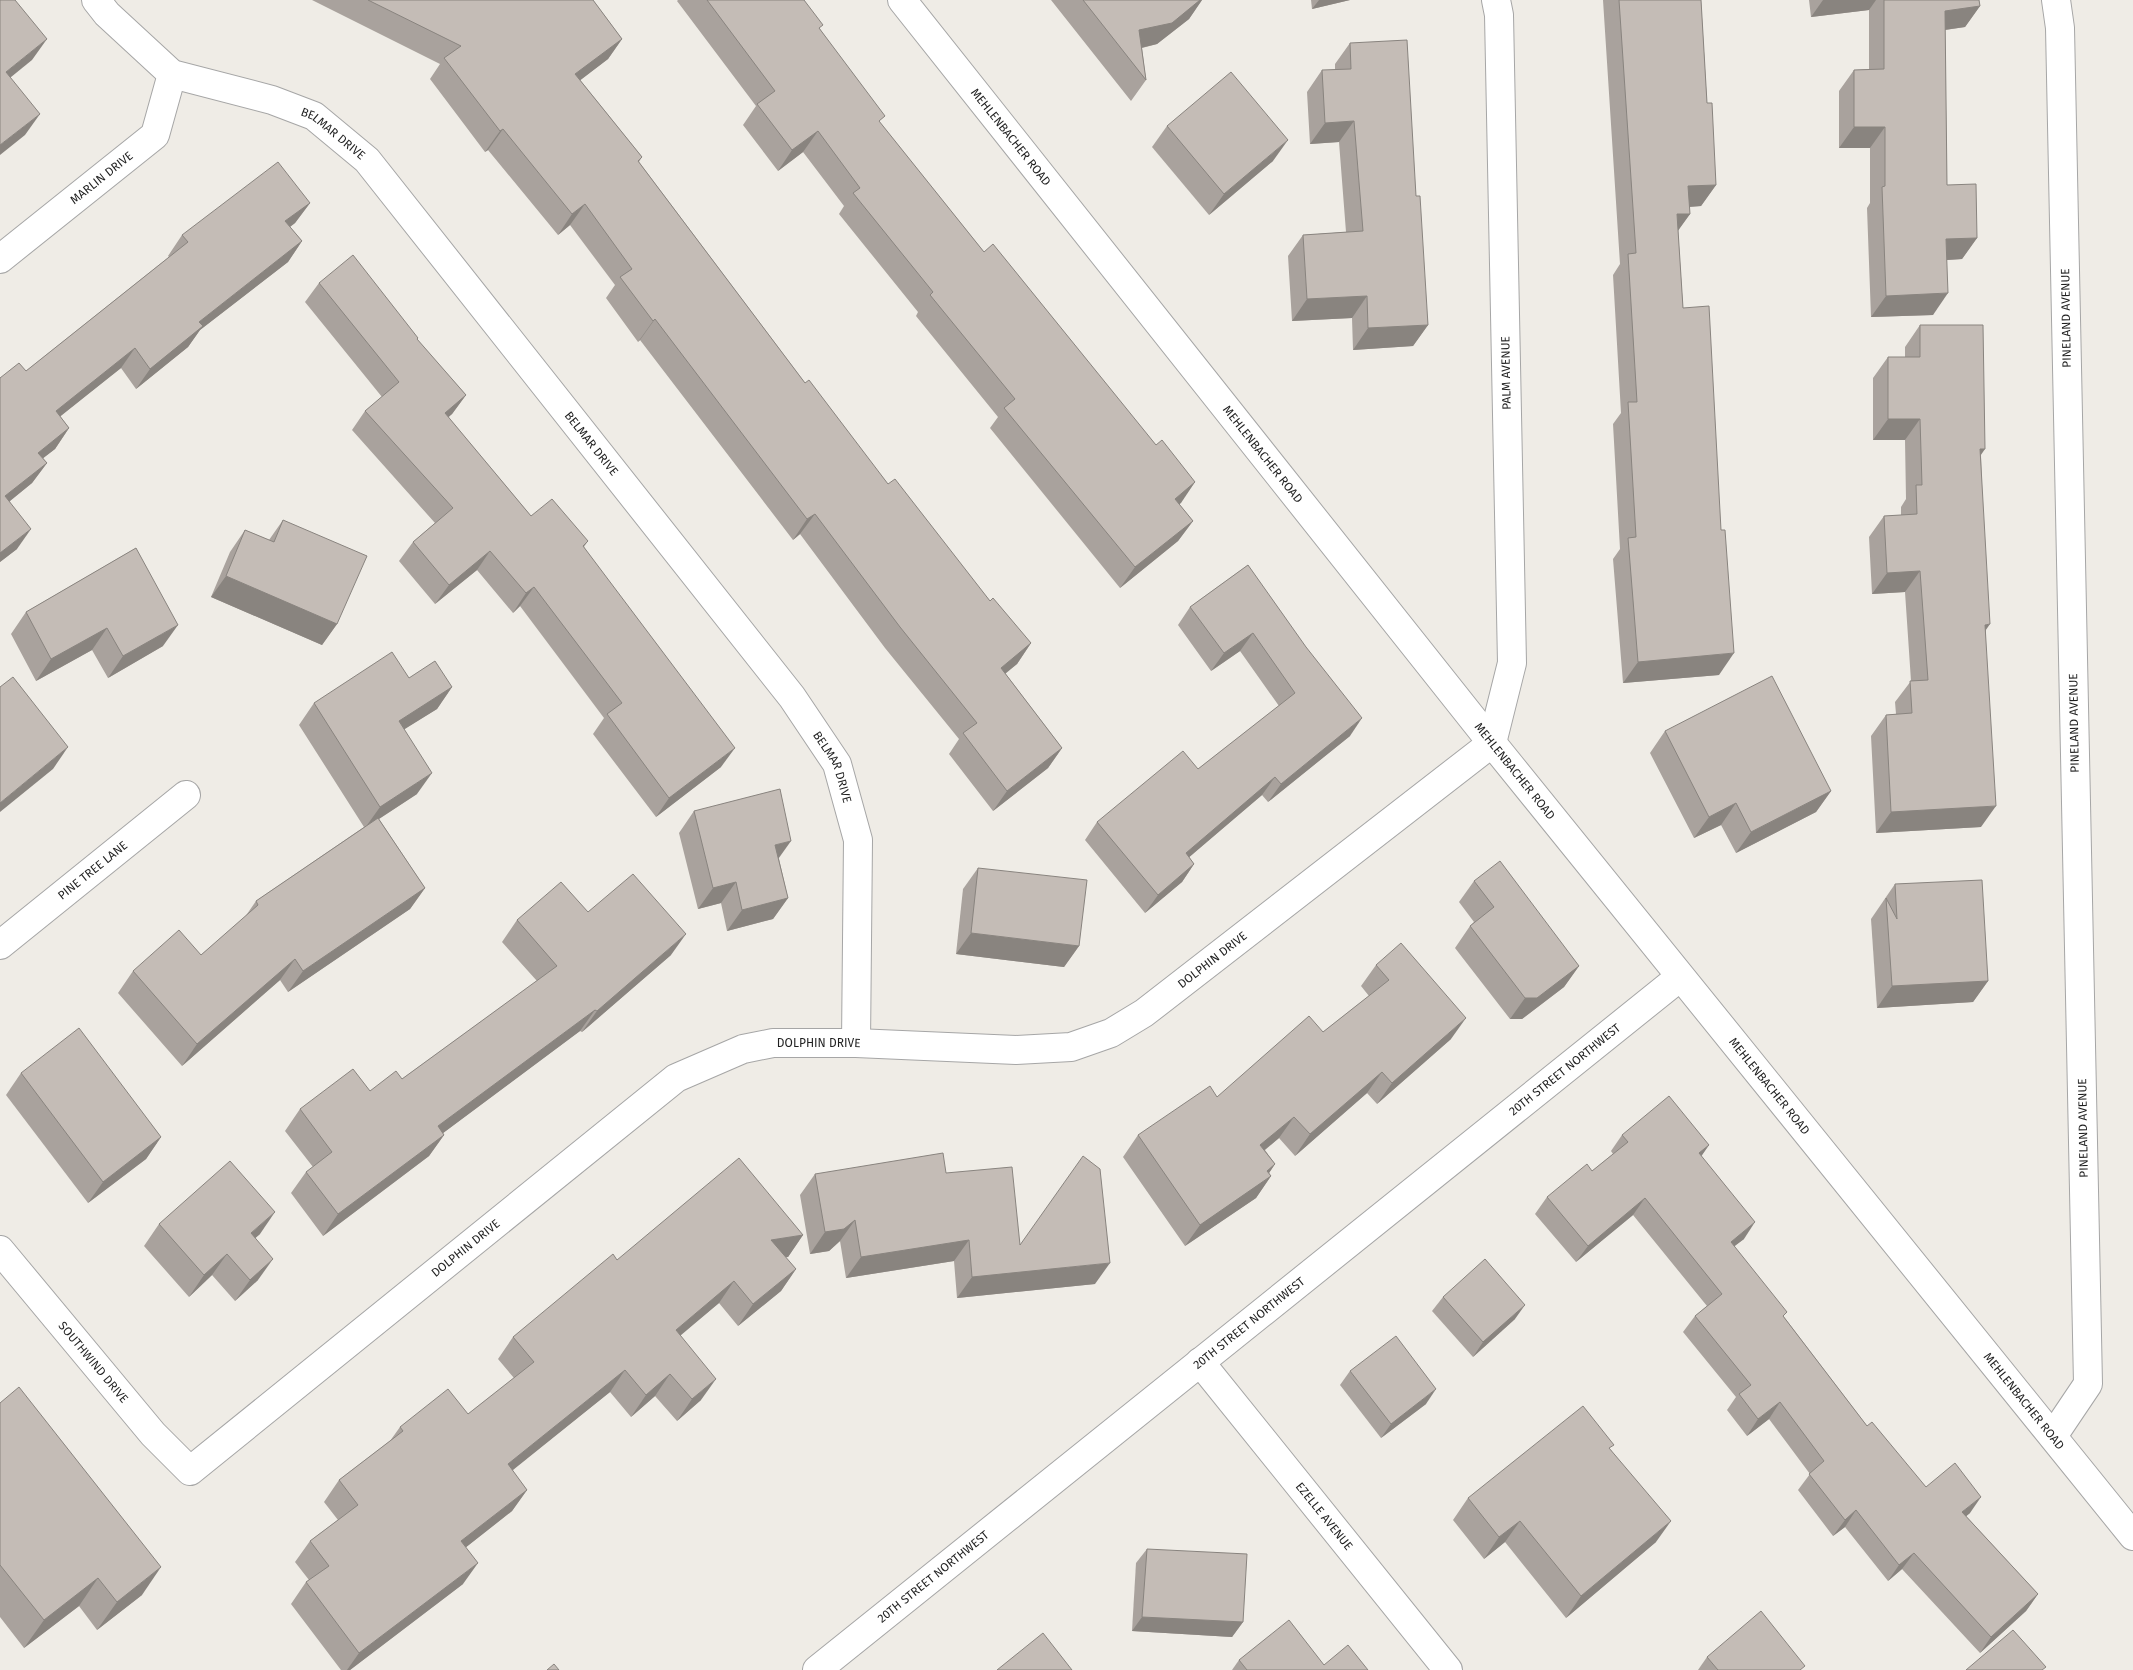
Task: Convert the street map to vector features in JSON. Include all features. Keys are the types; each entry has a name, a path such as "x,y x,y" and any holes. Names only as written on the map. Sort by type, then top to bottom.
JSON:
{"street":[{"name":"BELMAR DRIVE","path":"96,0 107,14 172,74 272,100 314,116 367,160 792,697 837,764 858,840 856,1043"},
{"name":"MEHLENBACHER ROAD","path":"902,0 1492,743 2133,1536"},
{"name":"PALM AVENUE","path":"1492,743 1512,663 1499,15 1496,0"},
{"name":"PINELAND AVENUE","path":"2053,1436 2088,1384 2060,38 2056,0"},
{"name":"MARLIN DRIVE","path":"0,259 155,135 172,74"},
{"name":"DOLPHIN DRIVE","path":"190,1471 676,1078 743,1049 773,1043 856,1043 1016,1050 1071,1047 1111,1033 1152,1007 1492,743"},
{"name":"PINE TREE LANE","path":"0,945 186,795"},
{"name":"20TH STREET NORTHWEST","path":"817,1670 1680,977"},
{"name":"SOUTHWIND DRIVE","path":"0,1250 153,1434 190,1471"},
{"name":"EZELLE AVENUE","path":"1200,1362 1448,1670"}],"building":[{"path":"0,0 15,0 47,39 6,72 40,114 0,145"},
{"path":"368,0 593,0 622,39 575,74 642,157 638,161 805,383 809,380 888,484 895,479 990,601 993,598 1031,643 1001,668 1062,748 1007,791 963,733 977,723 900,627 815,514 807,519 655,319 653,321 620,277 632,269 585,204 572,214 503,129 500,131 444,58 461,46"},
{"path":"707,0 804,0 823,25 819,28 885,116 879,121 984,252 993,244 1156,445 1162,440 1195,482 1175,499 1193,521 1135,567 1004,408 1015,399 930,295 933,292 853,193 860,188 818,131 792,150 757,104 775,91"},
{"path":"1083,0 1200,0 1172,23 1139,30 1146,80"},
{"path":"1619,0 1701,0 1707,103 1712,103 1716,185 1688,186 1690,214 1677,214 1683,308 1709,306 1721,530 1725,530 1734,653 1638,662 1628,538 1636,537 1628,402 1637,402 1628,254 1636,253"},
{"path":"1884,0 1979,0 1980,6 1945,11 1947,185 1976,184 1977,238 1946,239 1948,293 1886,296 1882,187 1885,186 1885,127 1854,127 1854,70 1884,69"},
{"path":"1407,40 1416,196 1420,196 1428,325 1368,328 1367,296 1307,299 1303,235 1363,231 1354,121 1325,123 1322,70 1351,69 1350,43"},
{"path":"1231,72 1288,140 1224,194 1167,126"},
{"path":"278,162 310,203 285,221 302,241 199,322 203,326 150,369 135,348 56,411 69,428 38,453 47,463 5,496 31,529 0,553 0,378 19,363 26,371 188,242 182,235"},
{"path":"353,255 417,339 466,395 445,413 531,516 552,499 588,541 583,546 735,748 669,798 607,714 622,703 534,587 526,593 490,551 449,585 413,542 453,508 365,411 399,382 319,283"},
{"path":"1920,325 1983,325 1985,449 1980,449 1990,624 1985,625 1996,806 1891,812 1886,715 1912,713 1910,681 1928,680 1920,571 1887,573 1884,516 1917,514 1916,485 1922,485 1920,419 1888,419 1888,357 1920,357"},
{"path":"283,520 367,556 337,624 226,576 245,530 274,542"},
{"path":"136,548 178,625 123,656 107,628 51,659 26,612"},
{"path":"1248,565 1306,647 1362,718 1281,784 1275,777 1186,853 1194,864 1158,895 1097,822 1183,751 1198,769 1295,693 1253,633 1224,653 1190,607"},
{"path":"392,652 409,678 435,661 452,687 399,721 432,773 380,807 314,703"},
{"path":"1772,676 1831,791 1751,832 1736,803 1709,817 1665,731"},
{"path":"13,677 68,747 0,803 0,687"},
{"path":"780,789 791,841 775,845 788,898 742,910 736,882 713,888 694,811"},
{"path":"378,818 425,888 303,971 295,959 197,1044 133,971 179,930 201,955 258,905 256,901"},
{"path":"1500,861 1579,966 1537,998 1525,998 1470,926 1494,907 1474,881"},
{"path":"978,868 1087,880 1079,946 971,933"},
{"path":"633,874 686,934 597,1011 595,1010 438,1126 444,1135 338,1214 306,1172 332,1152 300,1109 353,1069 370,1091 396,1071 402,1079 557,966 517,920 561,882 588,912"},
{"path":"1982,880 1988,981 1892,986 1886,898 1897,919 1895,884"},
{"path":"1401,943 1466,1018 1392,1083 1382,1072 1310,1134 1294,1117 1260,1145 1275,1164 1267,1171 1271,1176 1200,1225 1138,1135 1210,1086 1217,1097 1309,1016 1323,1032 1389,980 1376,965"},
{"path":"79,1028 161,1137 103,1182 21,1073"},
{"path":"1669,1096 1709,1145 1699,1153 1755,1222 1731,1242 1787,1312 1783,1316 1867,1426 1872,1422 1926,1487 1955,1463 1981,1497 1962,1512 2038,1594 1991,1637 1914,1553 1899,1565 1856,1510 1845,1520 1809,1474 1824,1461 1780,1402 1758,1419 1739,1394 1751,1385 1695,1316 1722,1294 1645,1198 1588,1246 1547,1197 1587,1164 1592,1171 1628,1142 1622,1135"},
{"path":"943,1153 946,1173 1012,1167 1020,1245 1083,1156 1100,1169 1110,1263 972,1277 969,1240 861,1257 855,1220 844,1229 825,1232 815,1174"},
{"path":"739,1158 803,1235 771,1240 796,1269 753,1304 734,1281 676,1330 716,1379 692,1399 670,1374 646,1395 625,1370 508,1464 527,1490 461,1541 478,1563 359,1653 306,1582 329,1566 310,1541 358,1505 339,1480 403,1431 400,1427 448,1389 468,1414 534,1362 513,1337 613,1254 617,1260"},
{"path":"230,1161 275,1212 251,1233 273,1259 250,1280 227,1254 204,1275 159,1224"},
{"path":"1485,1259 1525,1305 1483,1342 1443,1297"},
{"path":"1396,1336 1436,1389 1391,1424 1350,1371"},
{"path":"19,1387 161,1567 117,1602 98,1578 44,1620 0,1565 0,1403"},
{"path":"1583,1406 1614,1445 1609,1448 1671,1521 1581,1596 1520,1521 1499,1537 1468,1498"},
{"path":"1147,1549 1247,1554 1243,1622 1142,1617"},
{"path":"1761,1611 1805,1666 1800,1670 1718,1670 1707,1657"},
{"path":"1289,1620 1324,1665 1348,1645 1368,1670 1247,1670 1239,1660"},
{"path":"2013,1630 2046,1667 2042,1670 1966,1670"},
{"path":"1043,1633 1072,1670 997,1670"},
{"path":"554,1664 559,1670 547,1670"}]}
